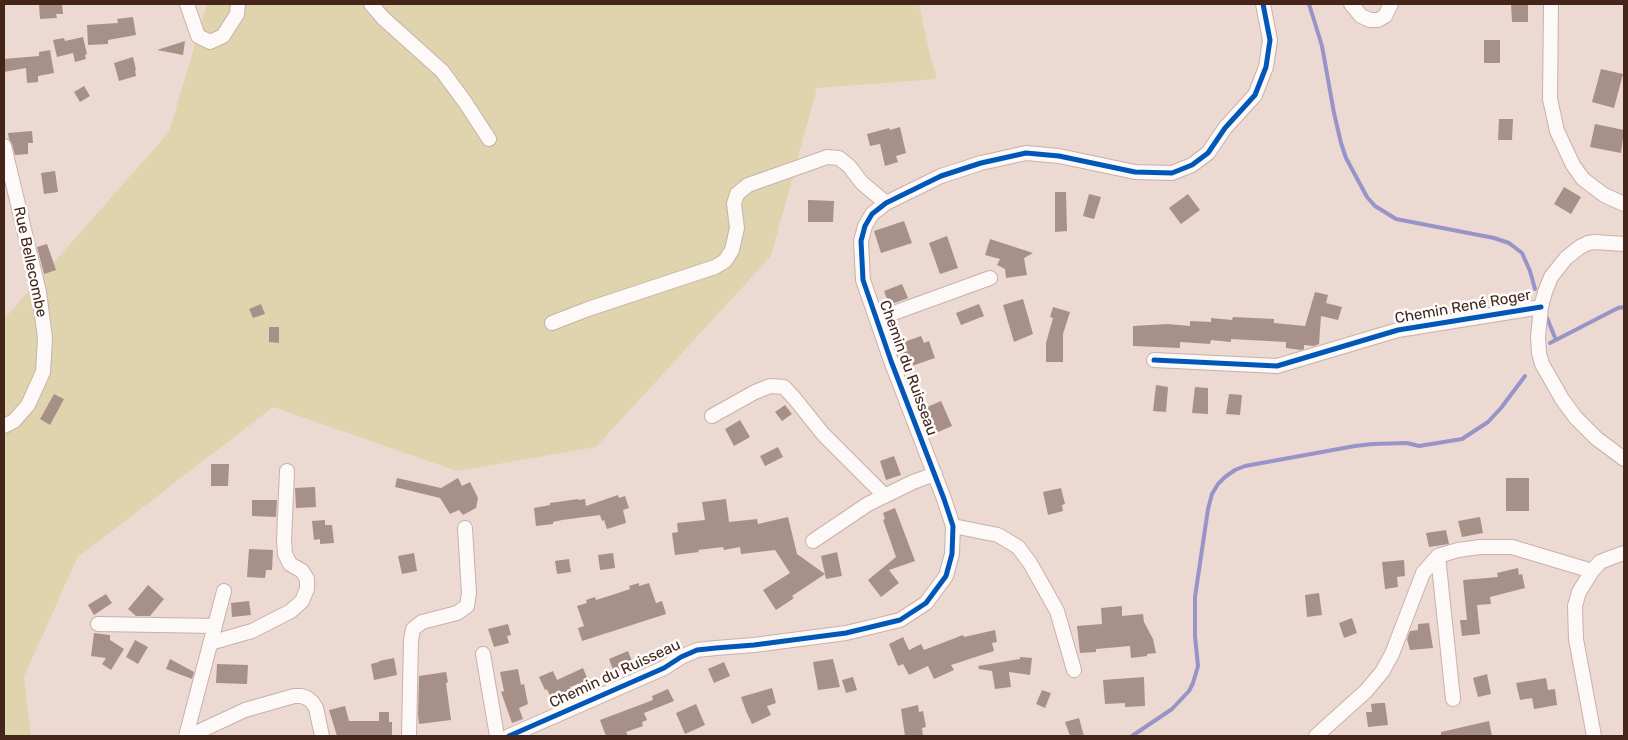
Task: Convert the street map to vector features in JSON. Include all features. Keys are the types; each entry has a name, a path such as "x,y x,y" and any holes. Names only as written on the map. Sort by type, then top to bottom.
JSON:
{"street":[{"path":"187,4 198,36 210,42 223,36 237,14 238,4"},
{"path":"372,4 383,18 442,71 489,139"},
{"name":"Chemin du Ruisseau","path":"509,736 664,668 681,657 697,650 846,634 900,620 926,603 946,576 952,554 953,526 891,361 863,280 861,241 865,226 872,214 886,203 940,176 981,163 1026,153 1059,156 1135,172 1172,173 1192,165 1208,153 1225,128 1255,95 1266,67 1270,40 1263,4"},
{"path":"1351,4 1362,16 1370,20 1378,20 1385,16 1391,4"},
{"path":"1551,4 1550,99 1557,131 1573,165 1582,179 1604,196 1624,204"},
{"name":"Rue Bellecombe","path":"4,146 39,292 44,338 43,372 28,405 14,421 4,426"},
{"path":"552,323 588,308 715,267 726,261 732,250 737,228 734,204 737,194 748,185 798,166 827,157 839,158 849,166 862,183 886,203"},
{"path":"1624,244 1595,242 1580,247 1566,258 1552,277 1545,292 1538,332 1539,353 1551,381 1576,418 1608,448 1624,459"},
{"path":"876,319 990,278"},
{"name":"Chemin René Roger","path":"1154,360 1277,366 1398,330 1541,307"},
{"path":"712,416 755,392 770,386 784,388 823,434 885,496"},
{"path":"210,643 252,631 290,611 302,601 307,589 307,579 302,571 290,564 285,554 287,472"},
{"path":"813,541 868,504 913,482 935,474"},
{"path":"953,526 998,534 1018,547 1030,563 1057,611 1074,670"},
{"path":"410,736 411,640 413,629 422,622 457,613 467,606 469,593 465,528"},
{"path":"1316,736 1366,691 1382,672 1392,654 1423,573 1438,556 1473,548 1512,547 1592,570"},
{"path":"1594,736 1576,639 1576,606 1579,592 1592,570 1600,562 1624,554"},
{"path":"1438,556 1453,699"},
{"path":"186,736 224,591"},
{"path":"98,624 214,626"},
{"path":"483,654 498,736"},
{"path":"194,736 200,731 245,710 300,696 307,698 316,708 322,736"}],"shaded area":[{"path":"207,4 919,4 937,79 817,88 771,256 596,447 457,471 273,407 77,558 24,677 31,736 4,736 4,319 169,132"}],"building":[{"path":"39,4 62,4 63,14 56,14 57,18 40,19"},
{"path":"1511,4 1528,4 1528,22 1512,22"},
{"path":"133,17 136,35 108,40 108,44 88,45 87,25 118,23 117,19"},
{"path":"83,37 87,54 85,55 86,59 75,62 73,53 57,57 53,40 64,38 65,41"},
{"path":"1484,40 1500,40 1500,63 1484,63"},
{"path":"185,41 183,55 157,50"},
{"path":"50,50 54,73 38,76 38,82 27,83 26,68 4,72 4,59 39,56 39,52"},
{"path":"133,57 136,76 119,81 114,63"},
{"path":"1601,69 1623,74 1614,108 1592,102"},
{"path":"84,86 90,96 80,102 74,92"},
{"path":"1499,119 1513,119 1512,140 1498,140"},
{"path":"1595,124 1624,130 1621,153 1590,147"},
{"path":"900,127 906,153 896,156 898,162 885,166 880,144 870,146 867,134"},
{"path":"32,131 33,143 28,143 28,154 15,155 8,133"},
{"path":"55,171 58,192 44,194 41,173"},
{"path":"1564,187 1581,197 1571,214 1554,204"},
{"path":"1055,192 1066,192 1067,231 1055,232"},
{"path":"1089,194 1101,197 1094,219 1083,216"},
{"path":"1188,194 1200,210 1181,224 1169,208"},
{"path":"808,200 834,201 833,222 808,222"},
{"path":"904,221 912,243 881,253 874,231"},
{"path":"947,236 958,268 940,274 929,243"},
{"path":"990,239 1033,253 1024,258 1027,275 1006,278 1005,269 997,265 1000,259 985,255"},
{"path":"47,244 56,270 44,274 37,247"},
{"path":"902,284 908,298 889,305 884,291"},
{"path":"1315,292 1328,295 1326,303 1342,307 1338,320 1321,316 1319,344 1314,346 1304,345 1304,349 1301,350 1286,348 1286,342 1231,339 1231,342 1211,340 1210,344 1180,342 1180,348 1133,346 1133,326 1168,324 1190,326 1190,321 1211,322 1211,318 1232,320 1233,317 1274,319 1274,323 1305,326"},
{"path":"1023,299 1033,334 1014,342 1003,305"},
{"path":"261,304 265,314 253,318 249,309"},
{"path":"979,304 984,316 961,325 956,313"},
{"path":"1053,307 1070,312 1063,334 1063,362 1046,362 1046,343 1053,318 1050,317"},
{"path":"269,327 279,327 279,343 269,342"},
{"path":"921,336 924,343 929,341 935,358 906,368 901,353 908,351 904,342"},
{"path":"1156,385 1168,387 1166,412 1153,411"},
{"path":"1195,387 1208,388 1208,414 1192,413"},
{"path":"54,394 64,399 50,425 40,419"},
{"path":"1229,394 1242,395 1240,415 1226,414"},
{"path":"941,401 952,426 936,433 925,408"},
{"path":"785,405 792,414 782,421 775,412"},
{"path":"740,420 750,437 734,446 725,429"},
{"path":"778,447 783,457 765,466 760,456"},
{"path":"894,456 901,475 886,480 880,461"},
{"path":"211,464 229,464 228,486 211,486"},
{"path":"397,478 441,488 458,478 462,486 470,482 478,498 476,508 463,515 459,510 450,514 440,498 395,487"},
{"path":"1506,478 1529,478 1529,511 1506,511"},
{"path":"315,487 316,507 296,508 295,488"},
{"path":"1061,488 1065,504 1062,505 1063,511 1048,515 1043,492"},
{"path":"618,495 619,498 625,496 629,508 623,510 626,523 607,529 600,515 562,520 553,522 553,524 536,526 534,508 550,505 550,503 578,499 585,499 586,506"},
{"path":"726,499 729,522 757,519 758,524 788,517 797,554 825,574 792,596 794,598 776,610 763,590 790,573 775,550 741,554 740,547 724,550 723,547 675,555 672,533 678,532 677,523 705,520 702,502"},
{"path":"252,500 277,500 276,517 252,516"},
{"path":"895,508 915,561 889,570 899,583 881,597 868,580 896,557 883,520 885,519 883,513"},
{"path":"1480,517 1483,533 1462,537 1458,521"},
{"path":"325,520 325,525 332,525 334,543 320,544 320,539 314,540 312,521"},
{"path":"1446,530 1449,544 1429,547 1426,533"},
{"path":"249,549 273,550 272,570 266,570 265,578 247,577"},
{"path":"837,552 842,576 826,579 821,556"},
{"path":"414,553 417,571 402,574 398,556"},
{"path":"613,553 615,568 600,570 598,555"},
{"path":"569,559 571,572 557,574 555,561"},
{"path":"1404,560 1405,576 1397,577 1398,587 1385,589 1382,562"},
{"path":"1518,568 1519,575 1522,574 1525,588 1490,597 1491,604 1477,605 1480,634 1462,636 1460,620 1467,620 1463,580 1498,577 1497,573"},
{"path":"639,583 639,586 649,583 656,603 662,601 666,614 582,641 578,628 584,626 577,606 587,603 586,600 595,597 596,600 630,589 629,586"},
{"path":"148,585 164,599 150,616 136,616 128,609"},
{"path":"1319,593 1322,615 1307,617 1305,595"},
{"path":"106,594 112,603 94,615 88,605"},
{"path":"249,601 251,615 232,617 231,603"},
{"path":"1122,606 1122,616 1143,614 1144,622 1153,639 1156,653 1131,658 1130,646 1096,649 1096,652 1080,653 1077,626 1102,624 1101,608"},
{"path":"1352,618 1357,633 1344,638 1339,623"},
{"path":"1429,623 1433,648 1410,650 1407,639 1410,631 1418,630 1418,624"},
{"path":"508,624 511,635 507,636 509,643 494,647 488,629"},
{"path":"995,630 997,642 992,643 994,651 951,665 954,670 934,679 928,666 909,675 903,664 898,666 889,644 903,637 909,650 921,644 924,650 963,635 964,637"},
{"path":"94,633 110,635 110,640 124,649 111,670 102,664 106,658 91,656"},
{"path":"135,640 148,647 138,664 126,657"},
{"path":"628,651 633,664 614,672 609,659"},
{"path":"1020,657 1032,658 1030,675 1009,672 1011,687 995,689 992,671 979,669 978,666 1020,659"},
{"path":"394,658 397,675 374,680 371,664"},
{"path":"170,659 194,672 192,679 166,669"},
{"path":"833,659 840,687 818,690 813,662"},
{"path":"724,662 730,676 714,683 708,669"},
{"path":"217,664 248,665 247,684 216,683"},
{"path":"583,668 588,680 570,687 571,690 551,698 539,677 553,671 557,680"},
{"path":"518,669 521,685 524,684 528,704 519,708 523,719 512,723 501,692 504,691 500,672"},
{"path":"446,672 451,720 419,724 419,676"},
{"path":"1487,674 1491,694 1478,697 1473,678"},
{"path":"853,677 857,690 846,693 842,680"},
{"path":"1144,677 1145,706 1125,707 1125,703 1105,704 1103,680"},
{"path":"1546,678 1548,690 1555,689 1557,705 1534,709 1532,698 1520,700 1516,683"},
{"path":"772,688 776,703 767,706 771,715 752,724 741,697"},
{"path":"668,689 674,701 644,713 647,720 642,722 643,726 626,732 628,736 606,736 600,720 653,700 652,696"},
{"path":"1042,690 1051,693 1045,708 1036,704"},
{"path":"1385,703 1388,725 1368,727 1366,712 1372,712 1371,704"},
{"path":"696,704 705,725 685,734 676,713"},
{"path":"918,705 919,712 923,711 926,727 922,728 923,736 905,736 901,709"},
{"path":"345,706 349,721 379,721 379,712 389,712 389,722 392,722 392,736 337,736 329,710"},
{"path":"1079,718 1084,736 1070,736 1065,722"},
{"path":"1489,721 1492,736 1441,736 1441,732"}],"waterway":[{"path":"1309,4 1322,46 1341,143 1346,158 1367,197 1375,206 1396,219 1494,238 1509,243 1522,253 1535,289"},
{"path":"1550,343 1618,308 1624,307"},
{"path":"1547,318 1556,340"},
{"path":"1132,736 1172,709 1189,691 1193,683 1198,666 1195,636 1195,597 1208,509 1212,494 1225,477 1245,466 1355,446 1407,443 1419,446 1462,439 1488,422 1525,376"}],"cycle path":[{"path":"509,736 664,668 681,657 697,650 846,633 900,620 926,603 946,576 952,554 953,526 891,361 863,280 861,241 865,226 872,214 886,203 941,176 981,163 1026,153 1059,156 1135,172 1172,173 1192,165 1208,153 1225,128 1255,95 1266,67 1270,40 1263,4"},
{"path":"1154,360 1277,366 1398,330 1541,307"}]}
